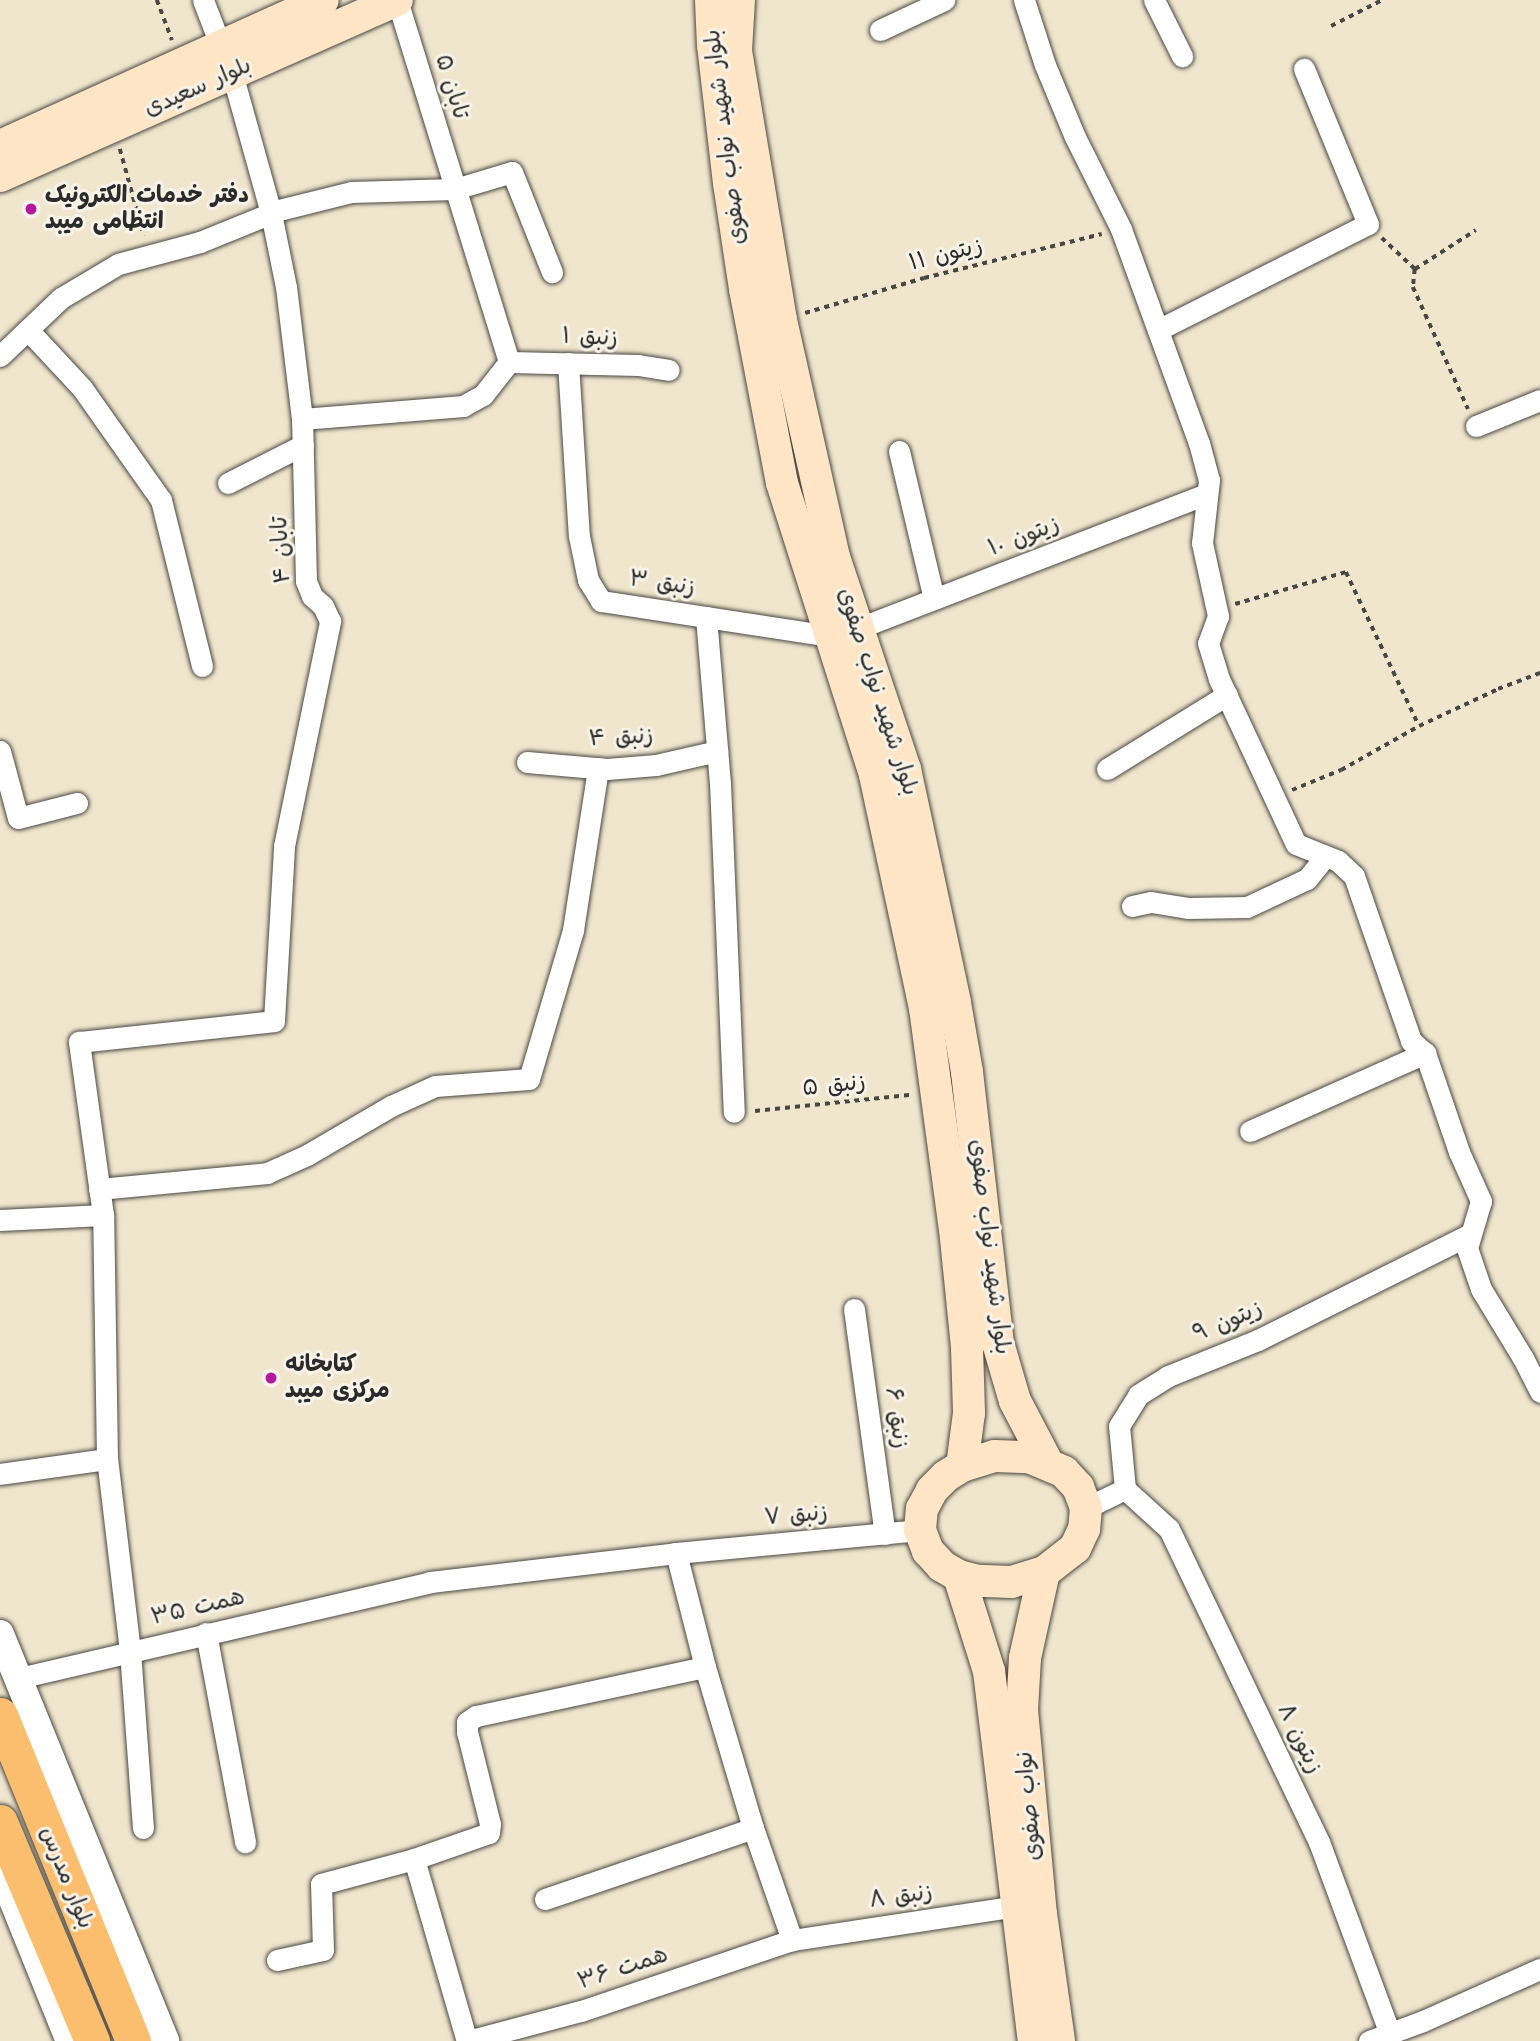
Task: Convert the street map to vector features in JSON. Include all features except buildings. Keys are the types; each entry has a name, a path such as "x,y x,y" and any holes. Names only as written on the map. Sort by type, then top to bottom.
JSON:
{"main road":[{"name":"بلوار سعیدی","path":"0,176 113,125 323,0"},
{"name":"بلوار سعیدی","path":"0,146 181,65 226,60 397,0"},
{"name":"بلوار شهید نواب صفوی","path":"711,0 713,45 729,183 745,289 782,483 820,560 845,632 905,769 967,1072 998,1343 1015,1401 1047,1462"},
{"name":"بلوار شهید نواب صفوی","path":"739,0 736,51 820,560"},
{"name":"بلوار شهید نواب صفوی","path":"845,632 925,1009 938,1092 967,1348 969,1413 962,1466"},
{"path":"995,1456 1029,1457 1047,1462 1064,1472 1078,1488 1086,1508 1084,1529 1075,1548 1044,1572 1011,1582 978,1581 959,1576 942,1566 928,1550 920,1531 922,1509 932,1490 962,1466 995,1456"},
{"name":"نواب صفوی","path":"1034,2041 1041,1998 1041,1914 1022,1710 1025,1658 1044,1572"},
{"name":"نواب صفوی","path":"959,1576 989,1671 1017,1906 1041,1998 1059,2041"},
{"name":"بلوار مدرس","path":"0,1715 99,1920 133,2041"},
{"name":"بلوار مدرس","path":"0,1822 92,2041"}],"street":[{"name":"تابان ۴","path":"99,1189 79,1042 274,1021 284,846 330,621 323,606 312,596 306,581 302,419 286,287 271,213 226,60 203,0"},
{"name":"تابان ۵","path":"397,0 509,362"},
{"path":"880,30 944,0"},
{"path":"1024,0 1045,65 1075,137 1121,229 1199,443 1209,480 1202,542 1218,616 1208,643 1227,695 1296,844 1338,861 1354,876 1376,931 1411,1041 1425,1053 1460,1152 1481,1201 1477,1222 1469,1236 1467,1248 1480,1289 1523,1358 1540,1392"},
{"path":"1154,0 1182,56"},
{"path":"1158,330 1368,224 1304,69"},
{"path":"0,356 61,298 118,264 200,242 271,213 351,192 455,189 512,172 552,272"},
{"path":"29,331 82,388 161,500 202,667"},
{"path":"302,419 463,405 484,395 509,362"},
{"name":"زنبق ۱","path":"509,362 669,370"},
{"name":"زنبق ۳","path":"568,363 579,536 588,580 601,601 706,617 845,632"},
{"path":"1476,426 1540,400"},
{"path":"228,483 303,445"},
{"path":"899,451 934,599"},
{"name":"زیتون ۱۰","path":"845,632 1207,494"},
{"path":"706,617 717,751 734,1112"},
{"path":"1107,769 1227,695"},
{"path":"0,751 18,818 76,803"},
{"name":"زنبق ۴","path":"527,762 597,768 656,765 717,751"},
{"path":"143,1828 131,1651 107,1459 103,1216 99,1189 267,1173 307,1155 391,1106 435,1086 529,1079 573,930 597,768"},
{"path":"1132,905 1151,902 1188,908 1247,907 1307,879 1325,856"},
{"path":"1250,1132 1425,1053"},
{"path":"0,1220 103,1216"},
{"name":"زیتون ۹","path":"1125,1489 1119,1426 1138,1395 1168,1376 1258,1340 1469,1236"},
{"name":"زنبق ۶","path":"855,1309 885,1534"},
{"path":"0,1474 107,1459"},
{"path":"1086,1508 1125,1489"},
{"name":"زیتون ۸","path":"1125,1489 1169,1529 1175,1541 1319,1842 1390,2034"},
{"name":"زنبق ۷","path":"390,1591 475,1576 676,1553 920,1531"},
{"path":"676,1553 705,1667 754,1828 792,1940"},
{"name":"همت ۳۵","path":"19,1678 390,1591"},
{"path":"206,1633 245,1842"},
{"path":"0,1634 19,1678 99,1920 165,2041"},
{"path":"277,1960 324,1950 321,1884 414,1859 489,1833 490,1824 467,1732 467,1722 475,1716 705,1667"},
{"path":"545,1899 754,1828"},
{"path":"414,1859 467,2041"},
{"path":"0,1868 7,1903 70,2041"},
{"name":"زنبق ۸","path":"792,1940 1017,1906"},
{"name":"همت ۳۶","path":"467,2041 581,2011 792,1940"},
{"path":"1369,2041 1390,2034 1427,2031 1540,1969"}],"path":[{"path":"157,0 181,65"},
{"path":"1331,26 1382,0"},
{"path":"113,125 149,256"},
{"path":"1368,224 1416,269"},
{"name":"زیتون ۱۱","path":"781,320 924,278 1121,229"},
{"path":"1476,230 1416,269 1413,287 1476,426"},
{"path":"1216,609 1346,572 1419,726"},
{"path":"1274,798 1341,770 1419,726 1497,689 1540,673"},
{"name":"زنبق ۵","path":"734,1112 817,1107 938,1092"}],"place":[{"name":"دفتر خدمات الکترونیک انتظامی میبد","path":"31,209"},
{"name":"کتابخانه مرکزی میبد","path":"271,1378"}]}
